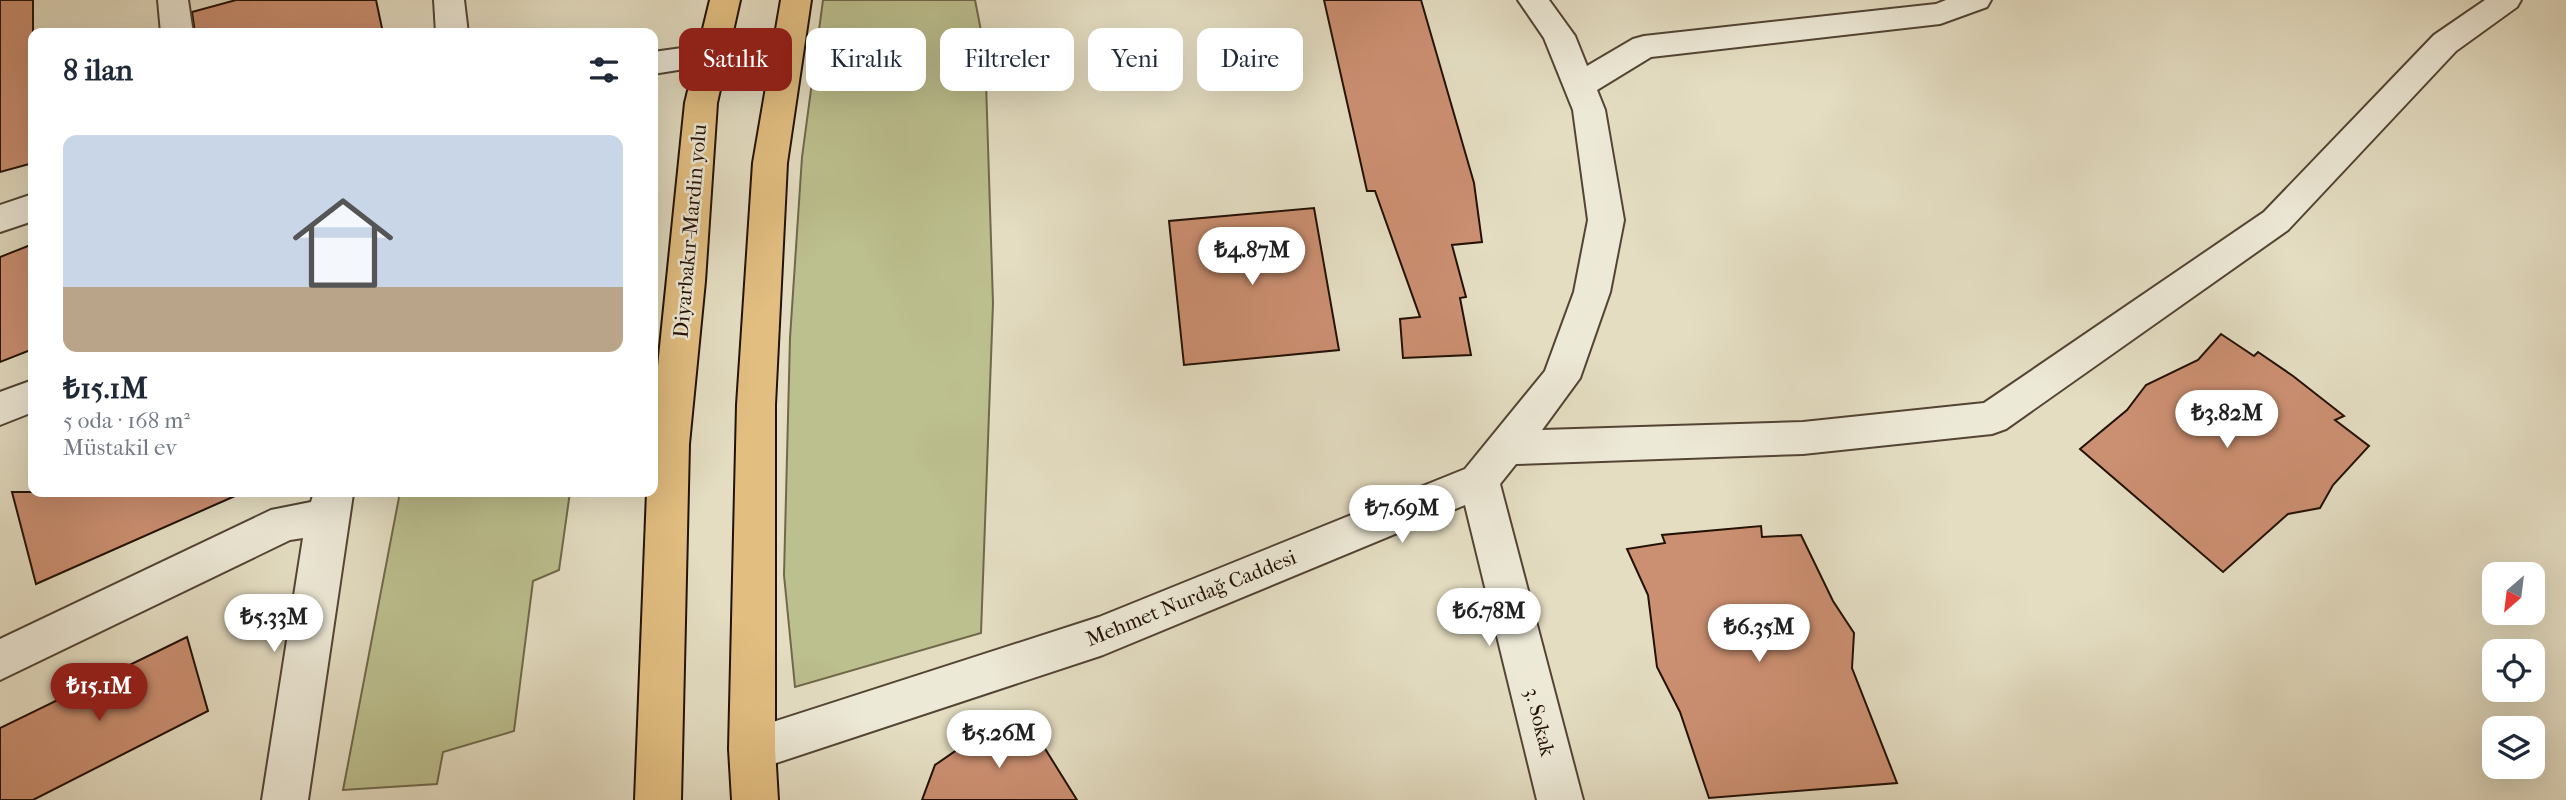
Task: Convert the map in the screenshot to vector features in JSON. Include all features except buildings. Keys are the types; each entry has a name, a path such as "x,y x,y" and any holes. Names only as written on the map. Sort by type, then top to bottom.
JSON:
{"highway":[{"name":"Diyarbakır-Mardin yolu","path":"718,28 725,0"},
{"path":"755,800 752,749 756,405 770,163 796,0"},
{"name":"Diyarbakır-Mardin yolu","path":"658,800 669,444 704,91"}],"street":[{"path":"173,0 176,28"},
{"path":"449,0 452,28"},
{"name":"Mehmet Nurdağ Caddesi","path":"752,749 1103,635 1479,481 1561,377 1592,292 1606,220 1589,110 1559,36 1533,0"},
{"path":"1579,86 1644,47 1940,14 1976,0"},
{"path":"1505,448 1803,438 1992,418 2276,221 2445,43 2506,0"},
{"path":"658,62 679,59"},
{"path":"0,219 28,209"},
{"path":"0,409 28,398"},
{"name":"3. Sokak","path":"1479,481 1560,800"},
{"path":"0,660 330,504"},
{"path":"285,800 330,504"}],"green space":[{"path":"823,0 975,0 980,28 940,28 940,91 986,91 993,303 981,633 795,687 784,575 790,338 802,157 811,91 926,91 926,28 819,28"},
{"path":"399,497 569,497 559,570 533,581 514,731 443,752 437,784 343,790"}]}
